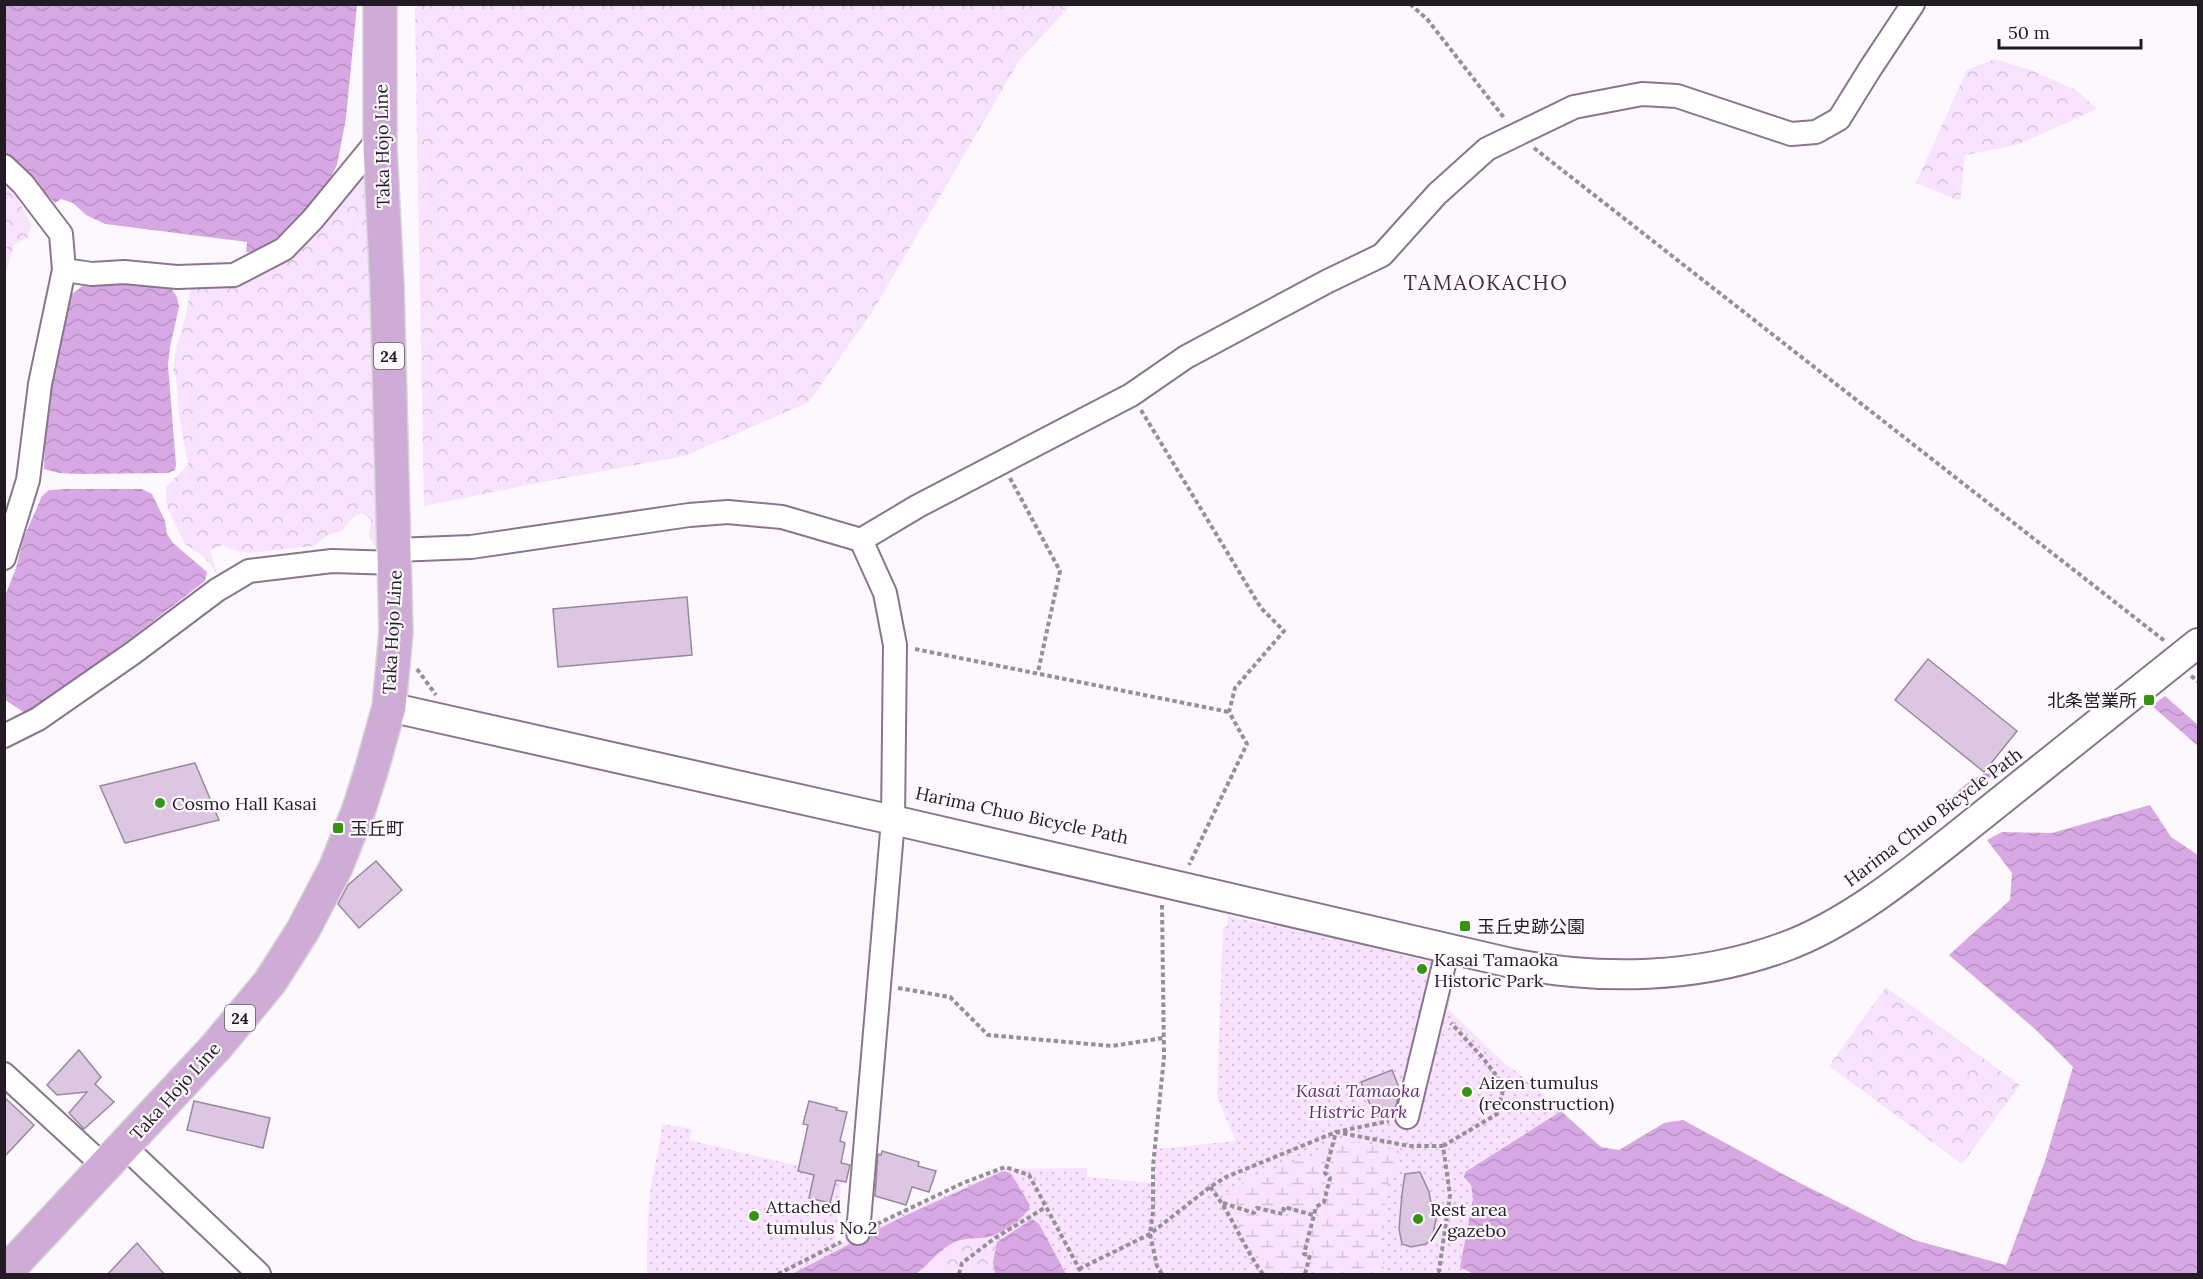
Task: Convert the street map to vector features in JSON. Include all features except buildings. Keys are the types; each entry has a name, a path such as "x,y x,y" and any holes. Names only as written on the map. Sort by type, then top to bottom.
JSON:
{"main road":[{"name":"Taka Hojo Line","path":"4,1274 216,1047 270,982 303,930 336,867 359,809 389,707 396,633 380,147 380,4"}],"street":[{"path":"4,736 38,719 217,591 249,572 471,547 688,515 728,512 782,517 861,540 1002,462 1131,395 1186,357 1328,281 1382,255 1437,194 1487,148 1574,106 1642,94 1677,96 1791,134 1816,132 1839,119 1913,4"},
{"path":"64,270 92,274 124,272 177,277 234,275 284,249 313,219 372,147 380,147"},
{"path":"4,166 23,184 61,234 64,270 40,384 28,480 4,558"},
{"path":"858,1233 893,820 895,645 885,593 861,540"},
{"path":"389,707 1548,970 1608,975 1673,972 1742,960 1784,947 1821,931 1884,891 1944,846 2191,649"},
{"path":"1407,1117 1448,948"},
{"path":"4,1074 115,1157 247,1270"}],"path":[{"path":"1410,4 1434,27 1517,135 2191,649"},
{"path":"1131,395 1261,608 1284,631 1235,688 1229,712 1247,744 1188,868 1198,870"},
{"path":"1002,462 1060,571 1038,672"},
{"path":"895,645 1229,712"},
{"path":"413,663 437,696"},
{"path":"1162,882 1164,1057 1153,1166 1153,1212 1149,1234 1157,1266 1162,1275"},
{"path":"880,984 950,997 988,1035 1112,1046 1163,1038"},
{"path":"1336,1132 1408,1146 1443,1146 1497,1114 1504,1086 1434,1004"},
{"path":"1079,1269 1149,1234 1226,1177 1336,1132 1407,1117"},
{"path":"1305,1275 1310,1255 1304,1254 1316,1207 1324,1202 1330,1178 1325,1173 1336,1132"},
{"path":"1442,1275 1439,1271 1450,1195 1443,1146"},
{"path":"778,1275 858,1233 1000,1167 1029,1175 1082,1275"},
{"path":"1210,1187 1222,1203 1250,1256 1263,1275"},
{"path":"1222,1203 1254,1213 1257,1208 1283,1215 1284,1207 1313,1215"},
{"path":"959,1275 962,1263 986,1244 1046,1207"}],"green space":[{"path":"415,4 1071,5 1019,61 874,309 809,402 685,456 424,506"},
{"path":"1995,59 2030,70 2076,90 2097,109 2017,145 1965,155 1960,201 1916,183 1967,70"},
{"path":"366,164 392,546 375,546 369,537 371,519 361,513 351,519 342,531 327,535 314,546 250,553 235,551 223,545 210,550 217,574 204,557 184,543 166,500 166,487 188,465 179,414 176,378 173,372 175,353 190,290 237,281"},
{"path":"5,186 16,196 31,224 28,237 14,245 6,272 5,289"},
{"name":"Kasai Tamaoka Histric Park","path":"1228,916 1363,945 1455,968 1448,1009 1502,1061 1536,1087 1560,1111 1464,1172 1464,1177 1471,1184 1473,1197 1460,1267 1472,1274 647,1274 649,1204 662,1124 692,1129 689,1140 842,1176 835,1245 1003,1169 1087,1168 1087,1177 1154,1183 1156,1149 1236,1141 1217,1097 1223,926 1227,927"},
{"path":"1886,987 2020,1085 1962,1164 1829,1066"},
{"path":"1350,1141 1399,1151 1398,1170 1388,1176 1388,1192 1379,1241 1385,1274 1309,1274 1313,1254 1307,1252 1317,1210 1326,1203 1333,1178 1328,1171 1336,1146"},
{"path":"1329,1150 1323,1173 1326,1179 1321,1200 1314,1204 1312,1212 1282,1204 1280,1211 1255,1205 1253,1210 1228,1202 1224,1196 1250,1178"},
{"path":"1231,1209 1256,1216 1259,1210 1285,1218 1288,1211 1310,1217 1301,1255 1306,1257 1302,1274 1270,1274 1253,1252"},
{"path":"989,1236 995,1238 997,1242 992,1268 995,1274 916,1274 954,1242"}],"water":[{"path":"4,5 357,5 346,118 337,165 319,201 301,219 258,253 246,252 247,242 105,224 86,215 73,203 61,199 55,203 5,152"},
{"path":"89,281 169,285 177,297 179,307 168,365 175,470 168,473 79,474 59,473 44,469 49,404 68,297"},
{"path":"142,489 152,494 165,521 167,534 173,543 207,572 205,581 78,679 25,713 5,700 5,596 16,568 24,537 42,496 49,490"},
{"path":"2165,696 2198,725 2198,746 2152,706"},
{"path":"1986,773 1993,775 1947,811 1941,806 1971,780"},
{"path":"2150,805 2171,837 2198,855 2198,1274 1473,1274 1460,1267 1473,1198 1471,1185 1464,1177 1465,1172 1561,1111 1601,1147 1619,1150 1664,1123 1683,1120 1792,1179 1914,1240 2006,1265 2045,1161 2073,1067 2035,1029 1949,955 2010,900 2012,873 1987,840 2002,832 2052,833"},
{"path":"1003,1171 1010,1173 1030,1205 1028,1210 1014,1224 996,1234 951,1244 916,1274 792,1274 898,1219"},
{"path":"1032,1219 1039,1224 1066,1274 995,1274 993,1262 997,1242"}],"place":[{"name":"北条営業所","path":"2149,700"},
{"name":"Cosmo Hall Kasai","path":"160,803"},
{"name":"玉丘町","path":"338,828"},
{"name":"玉丘史跡公園","path":"1465,926"},
{"name":"Kasai Tamaoka Historic Park","path":"1422,969"},
{"name":"Aizen tumulus (reconstruction)","path":"1467,1092"},
{"name":"Attached tumulus No.2","path":"754,1216"},
{"name":"Rest area / gazebo","path":"1418,1219"}],"district":[{"name":"TAMAOKACHO","path":"1486,282"}]}
